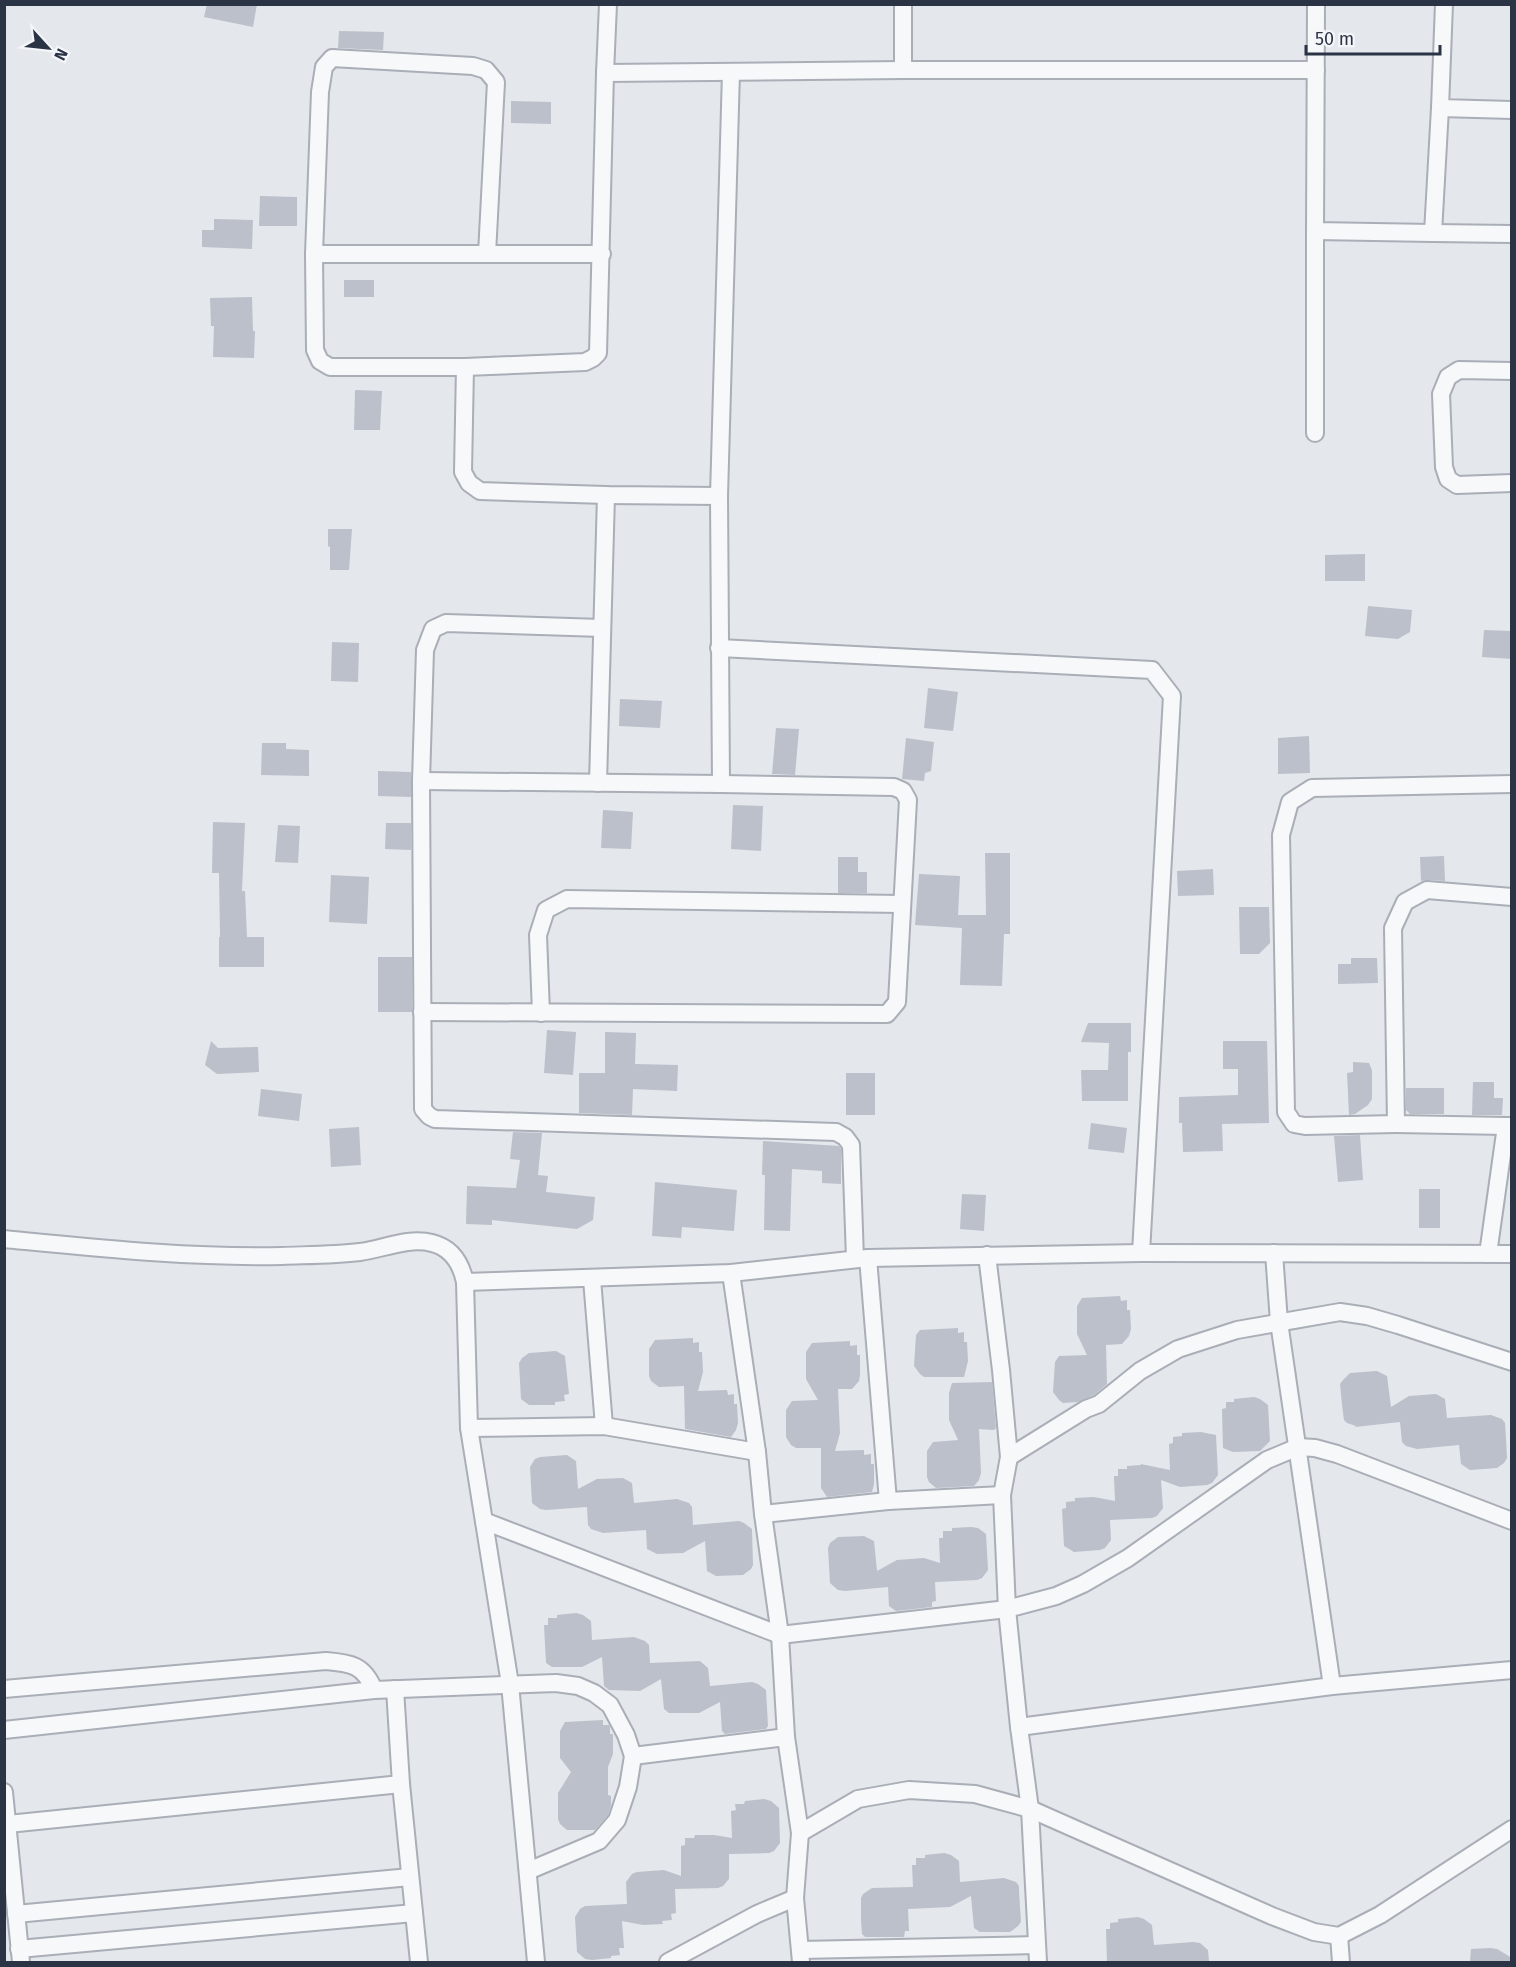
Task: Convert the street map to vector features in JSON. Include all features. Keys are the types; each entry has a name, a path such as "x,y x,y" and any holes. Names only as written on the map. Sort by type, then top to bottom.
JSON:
{"street":[{"path":"487,254 496,82 486,70 474,66 332,58 324,67 320,92 314,254 315,350 320,361 330,367 465,367 585,362 598,352 608,4"},
{"path":"903,4 903,70"},
{"path":"1315,434 1316,4"},
{"path":"1433,233 1444,4"},
{"path":"605,73 1316,70"},
{"path":"721,784 719,495 731,72"},
{"path":"1440,108 1512,110"},
{"path":"1315,231 1512,234"},
{"path":"314,254 602,254"},
{"path":"465,367 463,472 469,483 480,491 606,495 719,495"},
{"path":"1512,371 1459,370 1448,377 1441,394 1444,467 1448,479 1457,485 1512,483"},
{"path":"598,783 606,495"},
{"path":"603,628 446,623 433,629 425,650 421,781 423,1109 435,1119 836,1132 845,1137 851,1145 888,1501"},
{"path":"719,648 1152,670 1163,682 1172,696 1141,1253"},
{"path":"421,781 894,787 903,790 908,800 897,1002 887,1014 422,1012"},
{"path":"1488,1254 1509,1126 1396,1124 1305,1126 1294,1124 1286,1112 1281,835 1290,802 1312,788 1512,784"},
{"path":"1396,1124 1393,928 1405,902 1427,890 1512,897"},
{"path":"541,1013 538,935 546,910 567,899 902,904"},
{"path":"4,1239 135,1251 281,1256 360,1252 416,1241 432,1243 449,1250 458,1262 465,1282 469,1428 510,1684 536,1962"},
{"path":"1275,1252 1279,1322 1332,1686"},
{"path":"465,1282 731,1273 861,1258 1275,1252 1512,1254"},
{"path":"987,1255 1009,1457 1002,1495 1007,1609 1030,1809 1038,1962"},
{"path":"731,1273 780,1635 786,1737 800,1833 795,1898 800,1956 919,1955 1037,1945"},
{"path":"592,1279 604,1426"},
{"path":"1009,1457 1099,1404 1140,1371 1178,1348 1237,1330 1279,1322 1340,1312 1367,1316 1512,1362"},
{"path":"469,1428 604,1426 757,1452"},
{"path":"484,1521 780,1635 1007,1609 1056,1596 1083,1584 1128,1558 1267,1460 1298,1447 1315,1448 1337,1454 1512,1521"},
{"path":"763,1514 888,1501 1002,1495"},
{"path":"4,1689 326,1661 348,1664 364,1671 374,1690"},
{"path":"1019,1727 1332,1686 1512,1670"},
{"path":"4,1730 374,1690 556,1683 578,1686 594,1693 610,1706 626,1735 633,1756 628,1787 616,1820 599,1841 528,1871"},
{"path":"395,1689 401,1784 418,1962"},
{"path":"633,1756 786,1737"},
{"path":"8,1824 401,1784"},
{"path":"800,1833 858,1799 909,1790 975,1794 1030,1809 1272,1916 1314,1932 1339,1936 1380,1916 1512,1829"},
{"path":"4,1792 20,1956 414,1913"},
{"path":"16,1914 410,1877"},
{"path":"668,1962 757,1914 795,1898"},
{"path":"1339,1936 1341,1962"}],"building":[{"path":"207,4 257,4 253,27 204,17"},
{"path":"339,31 384,32 383,50 338,48"},
{"path":"511,101 551,102 551,124 511,123"},
{"path":"260,196 297,197 297,226 259,226"},
{"path":"214,219 253,220 252,249 202,247 202,230 214,230"},
{"path":"344,280 374,280 374,297 344,297"},
{"path":"252,297 253,331 255,331 254,358 213,357 214,326 211,326 210,298"},
{"path":"355,390 382,391 380,430 354,430"},
{"path":"328,529 352,529 349,570 330,570"},
{"path":"1365,554 1365,581 1325,581 1325,555"},
{"path":"1368,606 1412,610 1410,632 1398,639 1365,636"},
{"path":"1484,630 1512,631 1512,659 1482,657"},
{"path":"332,642 359,643 358,682 331,681"},
{"path":"928,688 958,692 953,731 924,728"},
{"path":"620,699 662,701 660,728 619,726"},
{"path":"776,728 799,729 795,775 772,774"},
{"path":"1309,736 1310,773 1278,774 1278,738"},
{"path":"906,738 934,742 931,771 925,773 924,781 902,779"},
{"path":"262,743 286,743 286,749 309,750 309,776 261,775"},
{"path":"378,771 411,772 411,797 378,796"},
{"path":"733,805 763,806 761,851 731,849"},
{"path":"603,810 633,812 631,849 601,848"},
{"path":"213,822 245,823 242,891 245,891 247,937 264,937 264,967 219,967 219,873 212,873"},
{"path":"386,823 411,823 411,850 385,849"},
{"path":"278,825 300,826 298,863 275,862"},
{"path":"985,853 1010,853 1010,934 1004,934 1002,986 960,985 962,928 915,925 919,874 960,876 958,915 986,915"},
{"path":"1444,856 1445,881 1421,881 1420,857"},
{"path":"838,857 858,857 858,872 867,872 867,893 838,893"},
{"path":"1213,869 1214,895 1178,896 1177,871"},
{"path":"331,875 369,877 367,924 329,922"},
{"path":"1239,907 1269,907 1270,943 1259,954 1240,954"},
{"path":"378,957 412,957 412,1012 378,1012"},
{"path":"1351,958 1377,958 1378,983 1338,984 1338,964 1351,964"},
{"path":"1088,1023 1131,1023 1131,1052 1128,1052 1128,1101 1082,1101 1081,1070 1108,1070 1109,1043 1081,1042"},
{"path":"547,1030 576,1032 573,1075 544,1073"},
{"path":"605,1032 636,1033 635,1064 678,1065 677,1091 633,1089 632,1115 579,1113 579,1073 605,1073"},
{"path":"211,1041 218,1048 258,1047 259,1072 217,1074 205,1065"},
{"path":"1223,1041 1267,1041 1269,1123 1222,1124 1223,1151 1183,1152 1182,1123 1179,1123 1179,1097 1238,1095 1238,1069 1223,1069"},
{"path":"1353,1062 1369,1063 1372,1070 1372,1099 1368,1105 1355,1114 1349,1115 1347,1073 1353,1072"},
{"path":"846,1073 875,1073 875,1115 846,1115"},
{"path":"1473,1082 1494,1082 1494,1098 1503,1098 1502,1115 1472,1115"},
{"path":"1406,1088 1444,1088 1444,1114 1410,1114 1406,1110"},
{"path":"261,1089 302,1094 299,1121 258,1116"},
{"path":"1091,1123 1127,1128 1124,1153 1088,1149"},
{"path":"359,1127 361,1165 331,1167 329,1129"},
{"path":"513,1132 542,1133 538,1175 548,1176 546,1192 595,1197 593,1220 577,1229 492,1220 492,1225 466,1224 467,1186 516,1188 520,1160 510,1159"},
{"path":"1360,1135 1363,1180 1338,1182 1334,1136"},
{"path":"763,1141 839,1146 841,1149 841,1184 822,1183 822,1171 792,1169 790,1231 764,1230"},
{"path":"655,1182 737,1190 734,1231 682,1227 681,1238 652,1236"},
{"path":"1419,1189 1440,1189 1440,1228 1419,1228"},
{"path":"962,1194 986,1195 984,1231 960,1229"},
{"path":"1120,1296 1121,1301 1127,1300 1131,1329 1129,1336 1122,1344 1106,1345 1107,1384 1094,1395 1078,1402 1063,1403 1053,1392 1055,1362 1059,1356 1087,1355 1077,1334 1077,1306 1082,1298"},
{"path":"958,1328 958,1333 964,1332 964,1342 967,1342 968,1361 964,1377 924,1377 920,1374 914,1366 916,1335 920,1330"},
{"path":"693,1338 693,1343 699,1342 699,1352 702,1352 703,1372 698,1391 727,1390 728,1395 734,1394 738,1423 731,1437 685,1429 684,1386 659,1387 651,1381 649,1376 649,1349 655,1340"},
{"path":"850,1341 850,1346 857,1345 857,1355 860,1355 860,1375 859,1381 852,1389 838,1389 840,1433 835,1451 864,1450 864,1455 871,1454 871,1464 874,1464 874,1484 872,1492 827,1497 821,1488 821,1448 796,1448 791,1445 786,1437 786,1410 792,1401 818,1400 806,1379 806,1352 812,1343"},
{"path":"556,1351 565,1356 569,1394 564,1395 565,1401 555,1402 555,1405 529,1405 521,1399 519,1363 529,1353"},
{"path":"1377,1371 1387,1376 1391,1407 1409,1396 1436,1394 1445,1399 1447,1418 1491,1415 1502,1419 1505,1423 1507,1458 1504,1463 1497,1468 1470,1470 1461,1464 1459,1445 1417,1449 1406,1446 1402,1442 1400,1422 1355,1427 1347,1423 1344,1420 1340,1384 1350,1373"},
{"path":"992,1382 996,1428 994,1430 979,1429 981,1473 979,1480 974,1486 936,1488 927,1477 927,1451 933,1442 958,1440 949,1420 949,1393 952,1383"},
{"path":"1254,1397 1268,1405 1270,1441 1260,1451 1233,1452 1223,1448 1222,1409 1226,1408 1226,1402"},
{"path":"1201,1432 1216,1435 1218,1475 1212,1483 1180,1487 1161,1480 1163,1508 1157,1516 1110,1520 1111,1540 1105,1548 1100,1550 1074,1552 1064,1546 1062,1509 1066,1508 1066,1502 1075,1501 1075,1498 1094,1497 1115,1501 1114,1476 1118,1476 1118,1469 1127,1469 1127,1466 1141,1464 1170,1470 1169,1444 1173,1443 1173,1437 1182,1436 1182,1433"},
{"path":"567,1455 576,1461 578,1489 597,1479 623,1478 632,1483 634,1503 677,1499 689,1503 692,1507 693,1525 739,1521 744,1523 752,1529 753,1565 751,1569 743,1575 716,1576 707,1571 705,1541 683,1553 657,1554 647,1549 646,1530 603,1533 591,1529 588,1525 587,1507 540,1509 532,1503 530,1467 535,1459 540,1457"},
{"path":"978,1528 986,1534 988,1570 982,1578 977,1580 935,1582 936,1601 932,1602 932,1607 896,1611 889,1606 888,1587 845,1591 838,1590 830,1583 828,1548 830,1543 838,1537 864,1536 874,1541 877,1571 897,1560 924,1558 940,1563 939,1538 943,1538 943,1531"},
{"path":"576,1613 591,1621 592,1640 634,1637 645,1641 649,1645 650,1663 700,1661 708,1668 710,1686 752,1682 758,1684 766,1690 768,1726 766,1729 725,1734 722,1731 720,1702 699,1713 669,1713 664,1709 661,1679 640,1691 609,1690 604,1686 602,1657 582,1667 552,1667 546,1663 544,1625 548,1625 548,1618"},
{"path":"603,1720 603,1725 609,1725 610,1734 613,1734 613,1754 608,1767 608,1795 611,1796 611,1805 608,1815 595,1830 567,1830 558,1819 558,1793 571,1772 560,1758 560,1731 565,1722"},
{"path":"764,1799 771,1801 779,1808 780,1843 774,1851 729,1854 729,1879 718,1888 675,1889 676,1913 671,1914 672,1920 662,1921 663,1924 643,1925 622,1921 624,1948 619,1948 620,1955 592,1960 585,1959 577,1952 575,1917 580,1909 585,1906 627,1904 626,1882 632,1874 637,1872 664,1870 681,1876 681,1846 685,1845 685,1838 694,1838 695,1835 714,1835 732,1838 731,1811 736,1810 735,1804"},
{"path":"944,1853 959,1861 960,1882 1004,1878 1016,1882 1019,1886 1021,1922 1018,1926 1010,1932 980,1932 974,1928 971,1896 950,1907 908,1909 909,1931 905,1931 904,1937 865,1937 862,1934 861,1920 863,1894 872,1888 913,1887 912,1865 916,1865 916,1858"},
{"path":"1138,1917 1152,1925 1154,1945 1200,1943 1208,1950 1209,1961 1107,1962 1106,1929 1110,1929 1110,1923 1118,1922 1118,1919"},
{"path":"1471,1949 1497,1949 1512,1958 1512,1962 1470,1962"}]}
